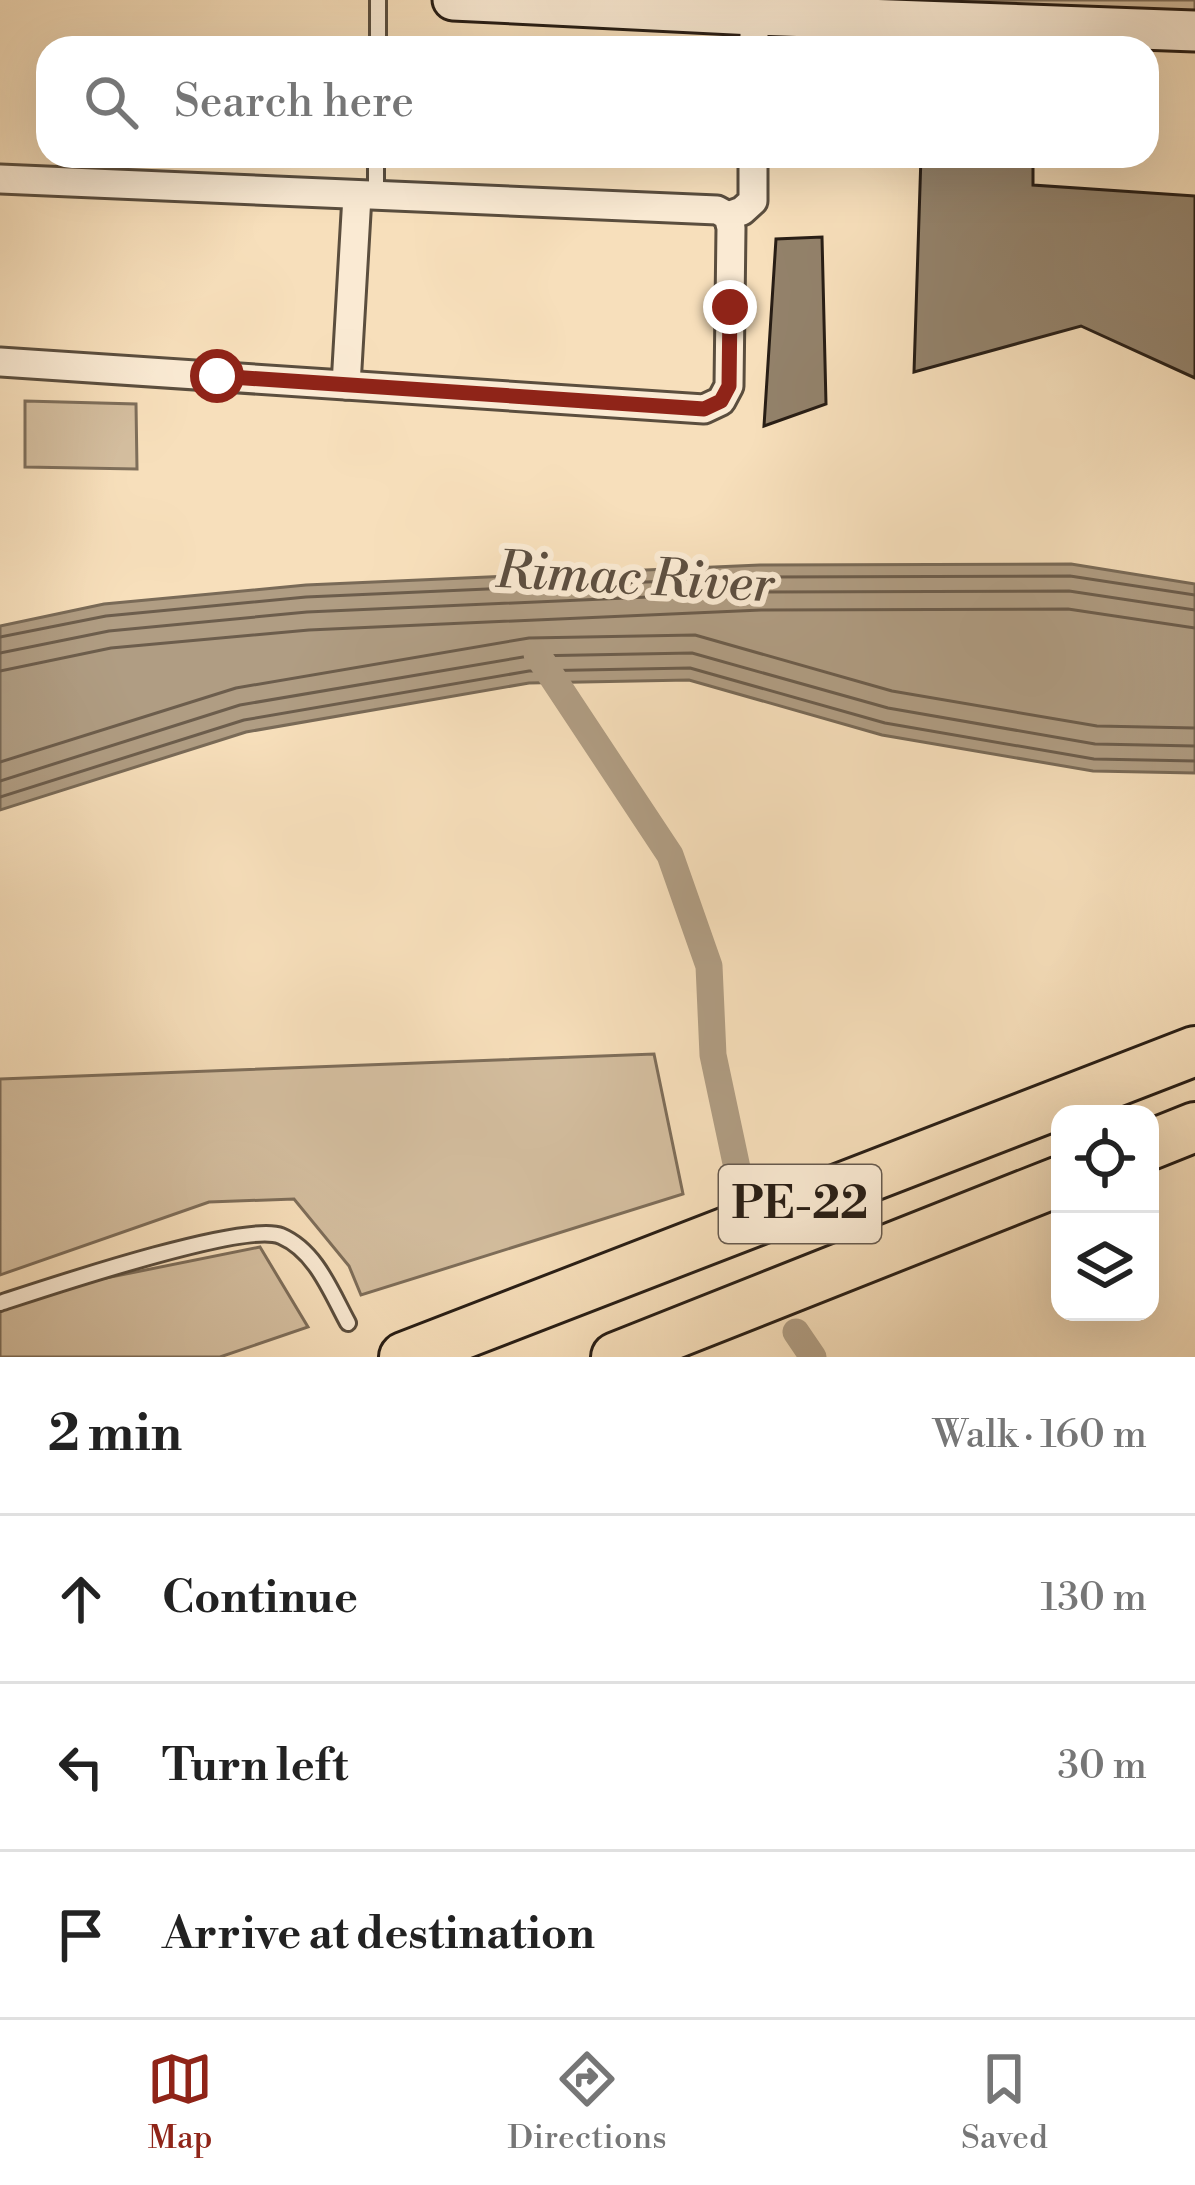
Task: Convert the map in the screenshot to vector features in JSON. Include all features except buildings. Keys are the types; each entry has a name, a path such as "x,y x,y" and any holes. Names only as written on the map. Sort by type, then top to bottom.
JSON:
{"highway":[{"name":"PE-22","path":"404,1357 1195,1051"},
{"path":"1159,1141 1195,1127"},
{"name":"PE-22","path":"616,1357 1051,1185"}],"main road":[{"path":"453,0 754,32 1195,32"}],"street":[{"path":"0,179 722,213 742,211 753,201 753,168"},
{"path":"346,385 366,196"},
{"path":"0,362 704,409 721,401 729,386 731,228 722,213"}],"lane":[{"path":"378,0 378,36"},
{"path":"366,196 373,168"},
{"path":"0,1303 217,1240 276,1234 301,1248 323,1276 348,1323"}],"shaded area":[{"path":"797,0 1195,0 1195,20"},
{"path":"25,401 136,404 137,469 25,467"},
{"path":"654,1054 683,1194 361,1295 349,1266 294,1199 209,1202 0,1275 0,1079"},
{"path":"260,1247 308,1327 220,1357 0,1357 0,1309 61,1287"}],"water":[{"name":"Rimac River","path":"1071,564 1195,584 1195,773 1093,771 882,735 689,680 529,683 246,732 0,810 0,626 104,604 306,585 760,565"}],"waterway":[{"path":"537,654 670,855 709,966 713,1055 740,1182"},
{"path":"796,1332 813,1357"}],"route":[{"path":"217,376 704,409 721,401 729,386 730,307"}]}
